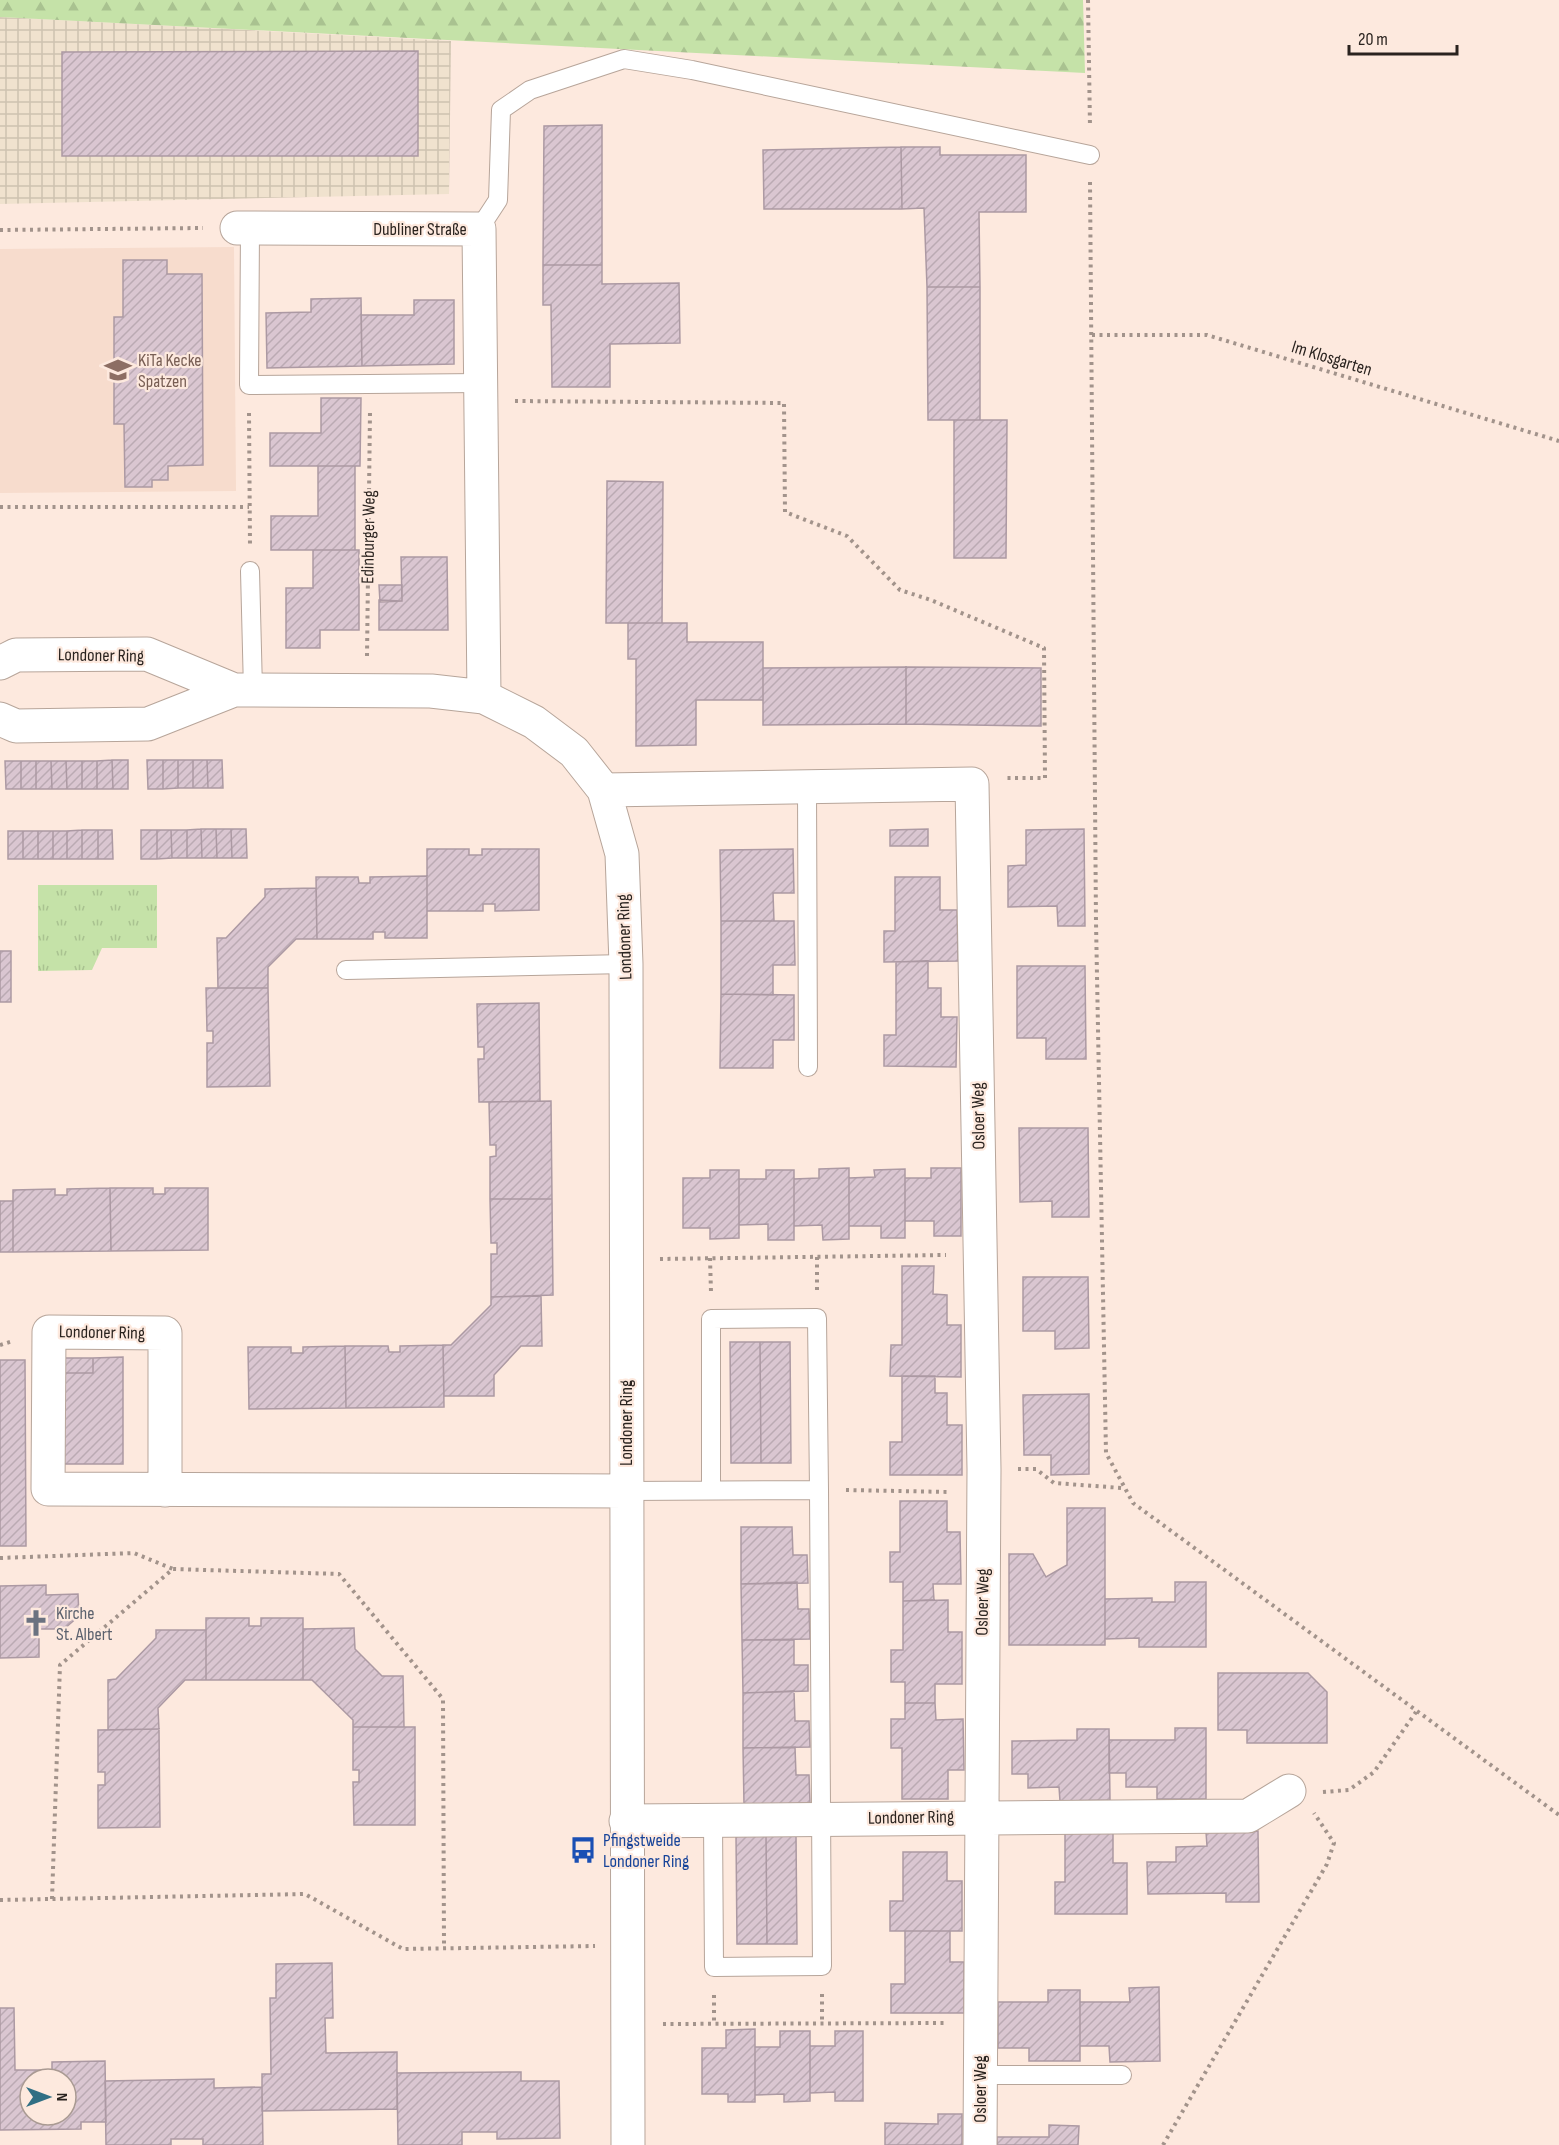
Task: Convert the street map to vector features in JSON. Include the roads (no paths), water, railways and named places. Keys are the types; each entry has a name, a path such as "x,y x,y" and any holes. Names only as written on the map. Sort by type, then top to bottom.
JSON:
{"street":[{"name":"Dubliner Straße","path":"243,228 479,229 484,697"},
{"name":"Londoner Ring","path":"0,663 16,655 147,654 243,690"},
{"name":"Londoner Ring","path":"0,719 16,726 148,724 243,690 431,691 484,697 534,722 574,752 604,790 622,854 626,964 628,2145"},
{"name":"Osloer Weg","path":"807,787 972,784 984,1481 980,2145"},
{"path":"604,790 807,787"},
{"name":"Londoner Ring","path":"165,1490 165,1333 49,1332 48,1489 165,1490 626,1491"},
{"path":"981,1816 1248,1816 1289,1791"},
{"name":"Londoner Ring","path":"626,1821 981,1816"}],"lane":[{"path":"479,229 498,200 501,110 530,90 624,58 1090,155"},
{"path":"243,228 249,385 370,384 481,392"},
{"path":"243,690 250,571"},
{"path":"807,787 808,1067"},
{"path":"346,970 626,964"},
{"path":"711,1490 711,1319 817,1318 822,1966 714,1967 713,1820"},
{"path":"626,1491 819,1490"},
{"path":"980,2075 1122,2075"}],"place":[{"name":"KiTa Kecke Spatzen","path":"118,370"},
{"name":"Kirche St. Albert","path":"36,1623"},
{"name":"Pfingstweide Londoner Ring","path":"583,1850"}]}
